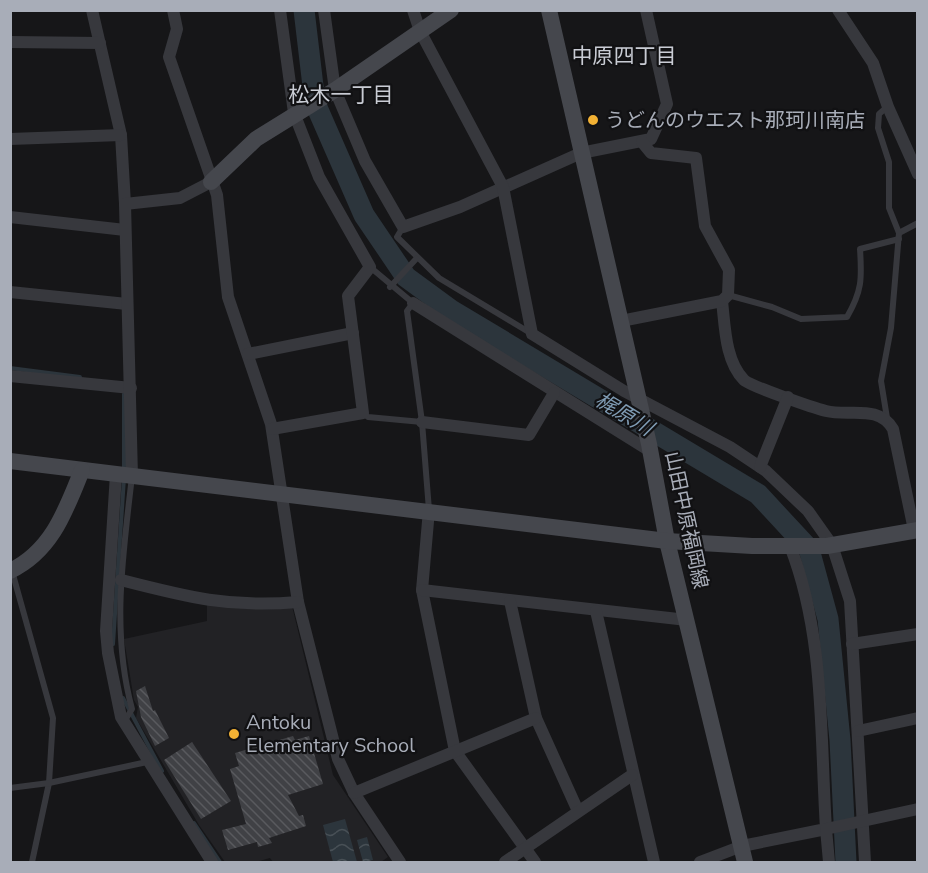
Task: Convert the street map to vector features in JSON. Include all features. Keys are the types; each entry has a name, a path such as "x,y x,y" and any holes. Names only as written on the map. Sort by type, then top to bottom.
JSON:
{"street":[{"path":"92,10 121,135 131,388 124,475 106,631 108,653 124,722 147,762 212,862"},
{"path":"173,10 177,29 169,57 220,212 228,297 272,429 298,602 338,759 354,793 400,862"},
{"path":"272,429 363,413 348,296 370,267 319,177 294,113 280,10"},
{"path":"324,10 334,90 365,161 403,227 503,188 581,153 651,139 667,104 646,10"},
{"path":"413,10 420,31 503,188 532,334 640,405 730,447 760,467 808,511 829,546 850,601 865,862"},
{"path":"125,204 180,198 211,182 256,139 294,113 334,90 451,10"},
{"name":"山田中原福岡線","path":"549,10 640,405 667,541 743,854"},
{"path":"838,10 873,63 888,107 918,174"},
{"path":"10,42 100,43"},
{"path":"10,139 121,135"},
{"path":"10,461 429,510 667,541 792,547 829,546 916,530 893,429 887,418 875,413 828,412 745,381 734,363 728,344 725,298 729,270 705,226 696,158 651,153 642,142"},
{"path":"10,217 125,230"},
{"path":"10,292 127,304"},
{"path":"621,321 725,298"},
{"path":"413,303 554,393 649,448"},
{"path":"248,354 353,333"},
{"path":"10,375 131,388"},
{"path":"422,422 529,435 554,393"},
{"path":"760,467 788,397"},
{"path":"11,571 30,561 50,540 82,470"},
{"path":"429,510 422,590 455,751 535,862"},
{"path":"792,547 809,603 818,689 828,862"},
{"path":"121,580 217,603 262,605 298,602"},
{"path":"422,590 687,620"},
{"path":"510,601 536,718 578,811"},
{"path":"596,611 632,775 654,862"},
{"path":"852,644 918,634"},
{"path":"354,793 536,718"},
{"path":"858,731 918,718"},
{"path":"505,862 632,775"},
{"path":"700,862 743,854 826,829 918,808"}],"lane":[{"path":"887,418 881,381 891,328 899,236 889,208 890,162 878,128 879,114 888,107"},
{"path":"725,298 772,307 801,319 847,318 859,296 862,284 860,249 899,236 918,223"},
{"path":"403,227 397,237 415,260 470,299 532,334"},
{"path":"391,285 415,260"},
{"path":"370,267 413,303 407,311 422,422 429,510"},
{"path":"363,413 368,417 422,422"},
{"path":"124,475 120,651 132,709 124,722"},
{"path":"11,571 53,718 49,783 33,862"},
{"path":"10,788 49,783 147,762"}],"shaded area":[{"name":"Antoku Elementary School","path":"207,604 292,606 333,775 388,857 381,862 273,862 270,858 256,862 225,862 199,825 136,718 138,707 134,700 124,639 207,621"}],"water":[{"path":"345,819 357,862 333,862 323,825"},
{"path":"367,837 373,860 363,862 357,840"}],"building":[{"path":"145,686 153,711 155,710 169,738 155,746 141,717 136,691"},
{"path":"293,736 295,740 309,736 323,784 288,795 299,816 303,815 306,826 269,838 272,843 258,847 257,842 228,850 222,830 246,824 230,769 239,766 235,753"},
{"path":"192,742 231,801 201,819 164,760"}],"waterway":[{"name":"梶原川","path":"304,10 315,103 364,215 406,277 451,310 758,494 809,549 828,619 840,740 846,862"},
{"path":"10,368 80,377"},
{"path":"124,394 124,470"},
{"path":"113,644 124,478"},
{"path":"123,698 162,771"},
{"path":"194,823 220,862"}],"place":[{"name":"うどんのウエスト那珂川南店","path":"593,120"},
{"name":"Antoku Elementary School","path":"234,734"}],"district":[{"name":"中原四丁目","path":"624,56"},
{"name":"松木一丁目","path":"341,95"}]}
